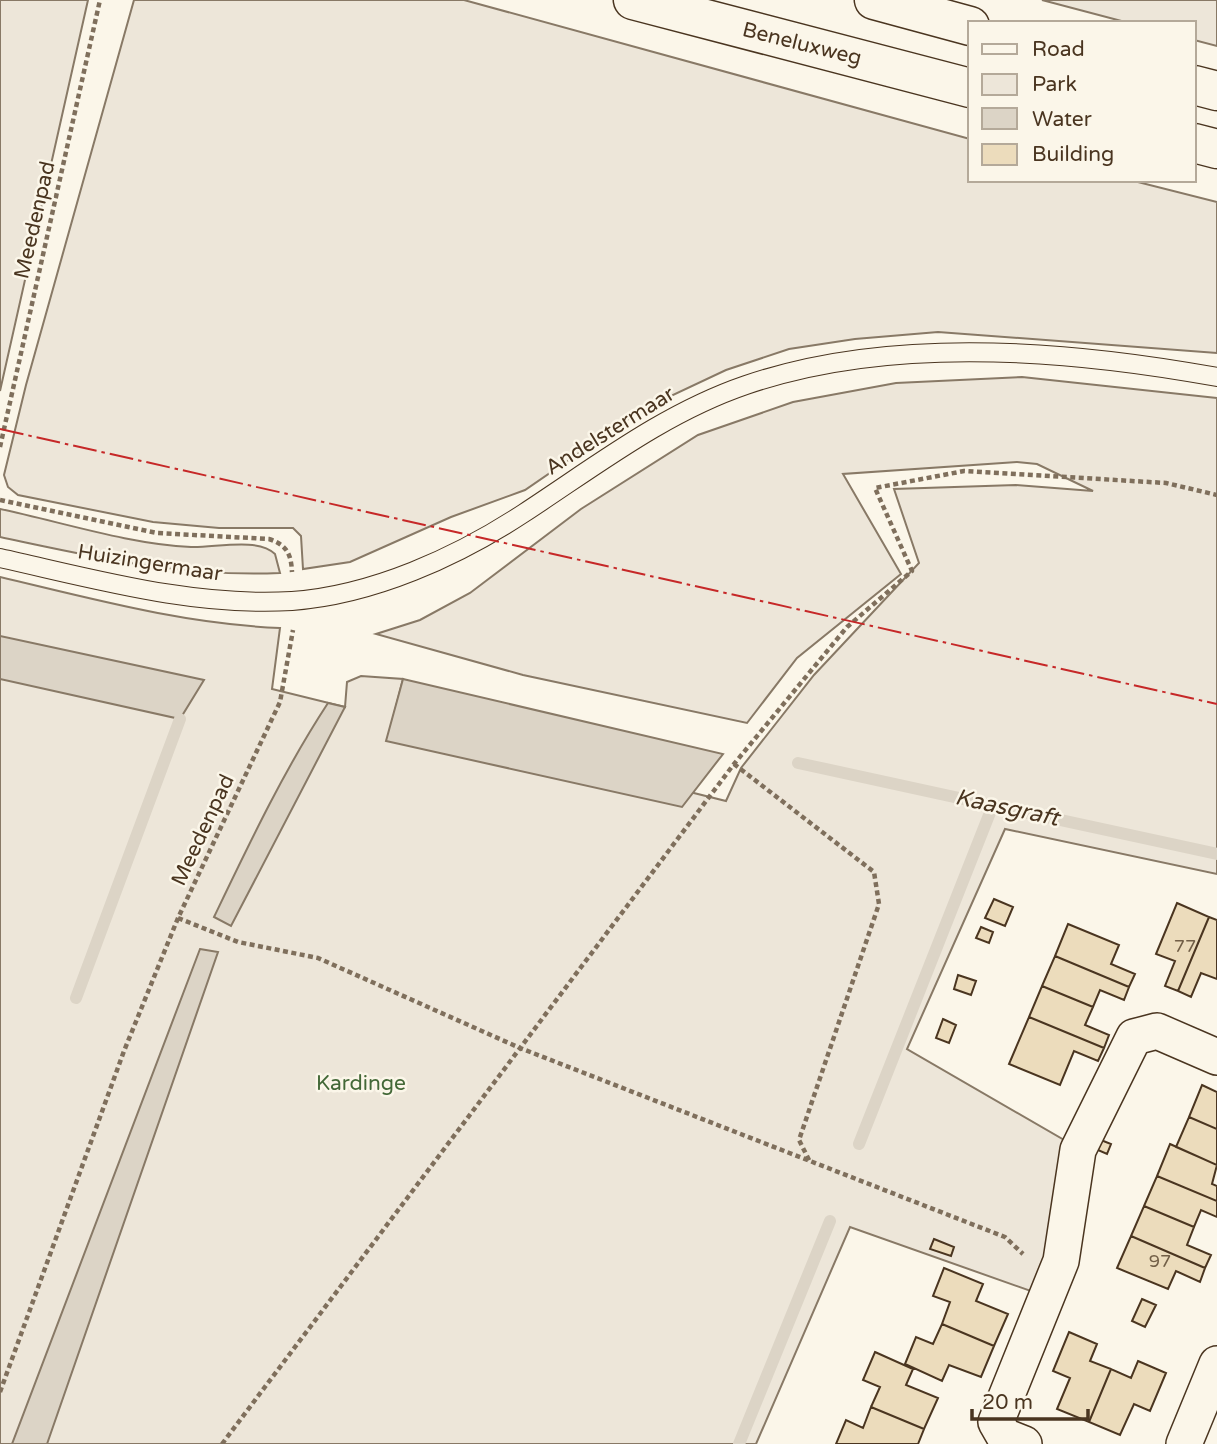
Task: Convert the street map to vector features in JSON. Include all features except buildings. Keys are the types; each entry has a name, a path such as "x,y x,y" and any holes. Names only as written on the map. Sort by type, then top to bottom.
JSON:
{"highway":[{"name":"Beneluxweg","path":"633,0 968,87"},
{"path":"874,0 968,25"},
{"path":"1196,86 1217,91"},
{"path":"1196,144 1217,149"}],"street":[{"path":"1024,1444 1004,1436 996,1423 1054,1283 1078,1150 1134,1037 1157,1031 1217,1057"},
{"path":"1184,1444 1217,1364"}],"lane":[{"name":"Andelstermaar","path":"294,601 356,588 438,561 483,539 661,423 734,390 791,371 886,354 1000,354 1125,360 1217,377"},
{"name":"Huizingermaar","path":"0,558 160,593 224,599 294,601"}],"path":[{"name":"Meedenpad","path":"0,447 100,0"},
{"path":"222,1444 734,764 847,627 912,571 875,488 964,471 1166,483 1217,495"},
{"name":"Meedenpad","path":"0,500 157,533 278,542 289,553 294,601 293,628 280,702 178,918 124,1051 0,1392"},
{"path":"734,764 874,872 879,904 799,1140 810,1163"},
{"path":"178,918 238,942 318,958 520,1048 1005,1237 1054,1283"}],"green space":[{"path":"0,0 88,0 0,391"},
{"path":"134,0 464,0 968,138 968,182 1138,182 1217,202 1217,353 938,332 855,339 789,349 726,370 643,409 525,490 451,517 350,562 303,569 301,536 293,528 219,528 153,522 18,495 8,487 4,475 26,385"},
{"path":"1042,0 1217,0 1217,46 1196,41 1196,21 1121,21"},
{"name":"Kardinge","path":"1022,377 1217,398 1217,874 1005,829 907,1049 1071,1144 1042,1295 850,1227 756,1444 0,1444 0,577 174,616 280,628 272,689 345,707 347,682 361,676 403,679 393,718 726,801 741,768 814,675 919,563 894,489 1016,485 1093,491 1037,464 1017,462 843,474 901,574 797,658 747,723 523,675 376,634 420,620 470,593 581,509 698,435 793,402 896,383"},
{"path":"0,509 143,542 191,547 235,544 258,546 275,554 280,573 173,569 105,559 0,537"}],"water":[{"path":"0,636 204,680 180,719 0,679"},
{"path":"403,679 723,754 682,807 386,741"},
{"path":"328,703 345,707 231,926 214,917 282,781"},
{"path":"200,949 218,952 47,1444 12,1444"}],"waterway":[{"path":"76,998 180,719"},
{"name":"Kaasgraft","path":"798,763 1217,854"},
{"path":"859,1144 993,805"},
{"path":"739,1444 830,1221"}],"power":[{"path":"0,429 1217,704"}]}
